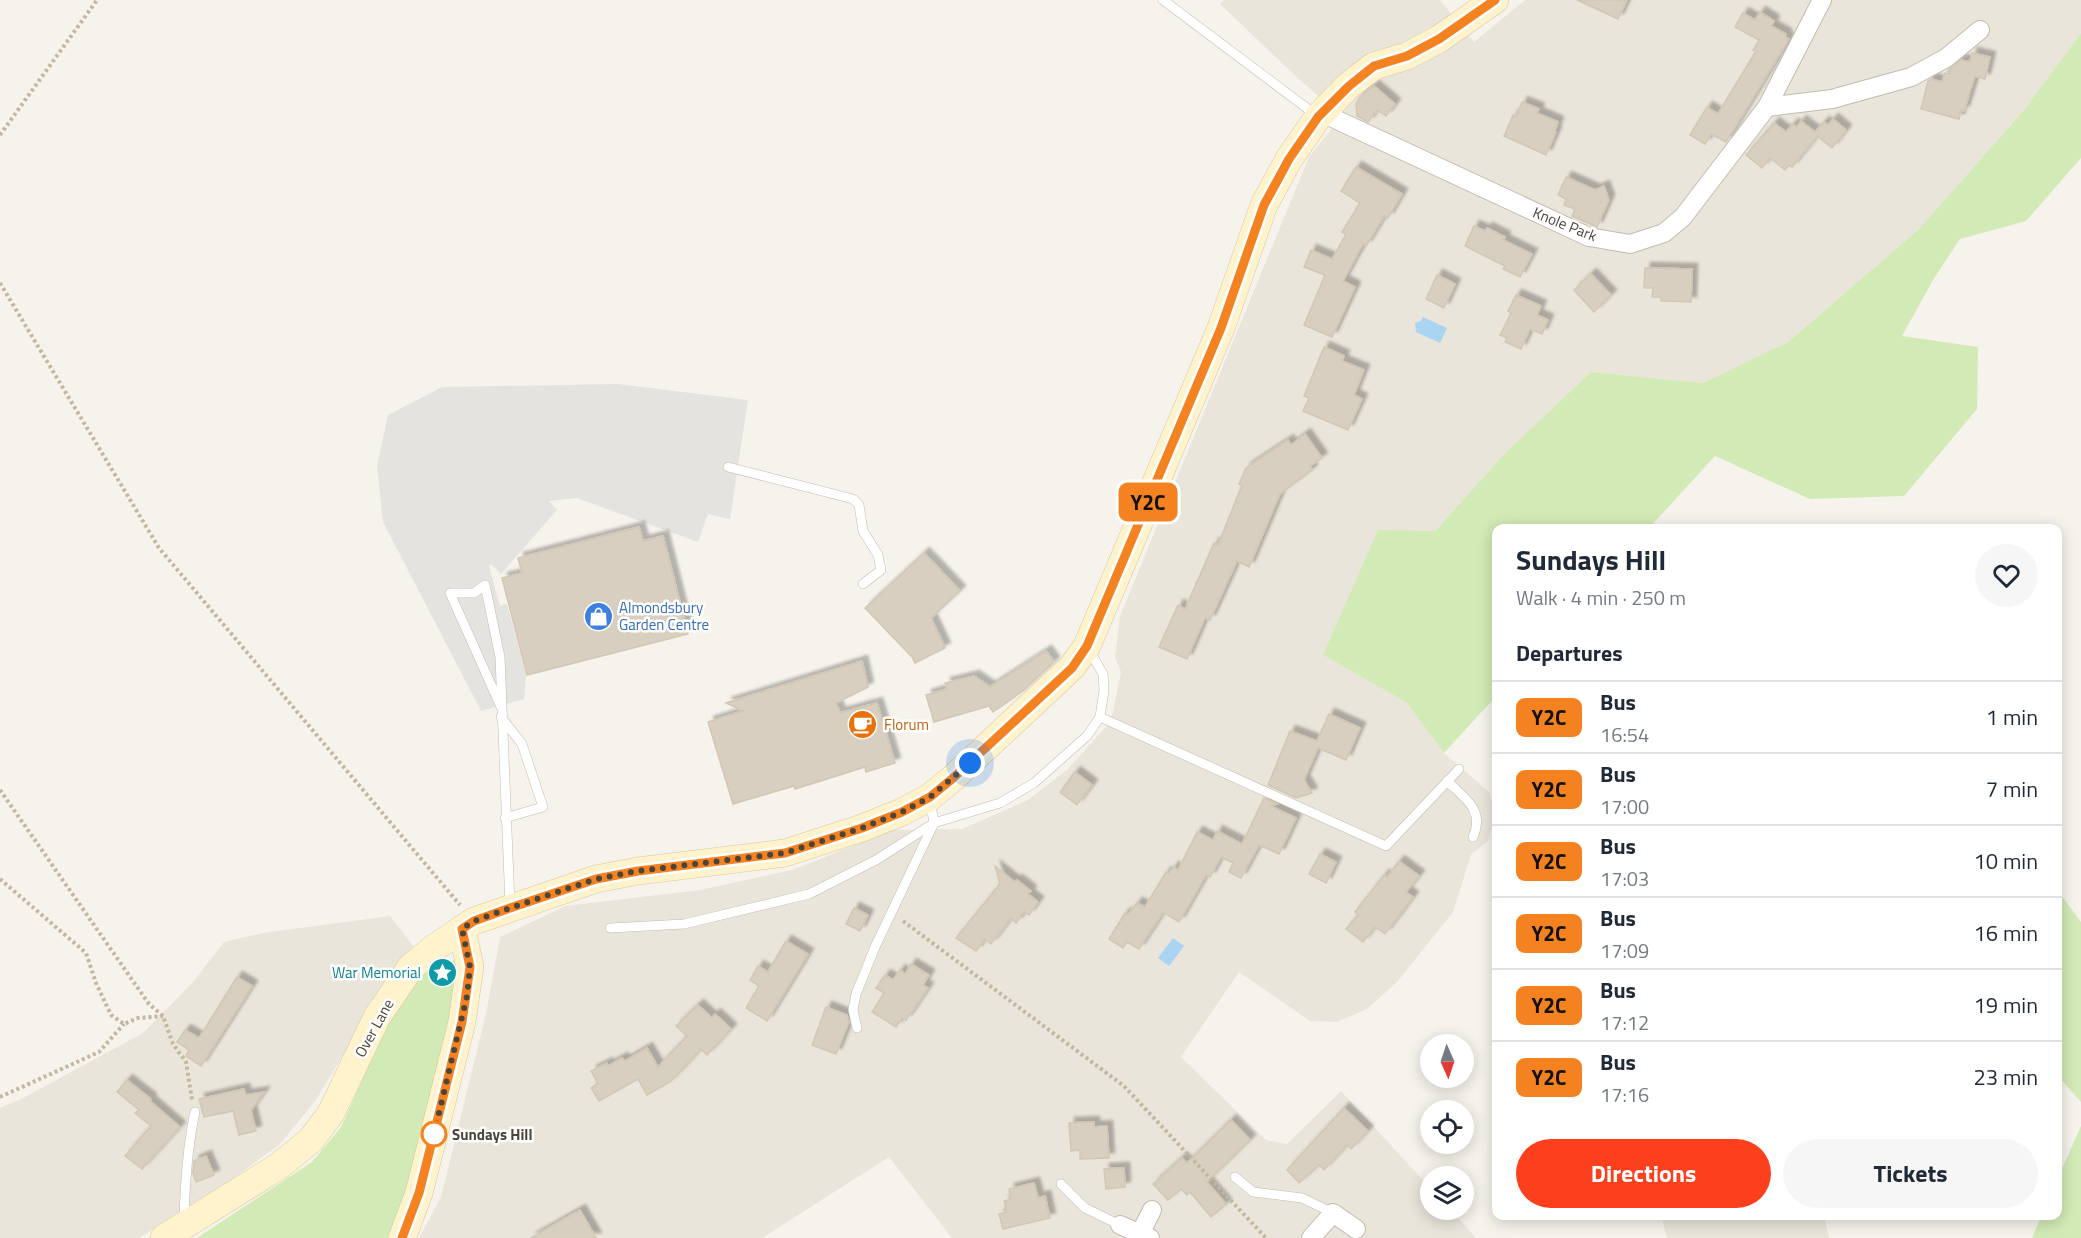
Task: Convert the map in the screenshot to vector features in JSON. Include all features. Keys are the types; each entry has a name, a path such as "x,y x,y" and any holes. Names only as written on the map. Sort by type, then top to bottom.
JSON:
{"street":[{"name":"Over Lane","path":"174,1232 279,1166 311,1140 331,1113 377,1017 411,967 468,925 596,879 638,871 785,853 862,828 902,812 930,797 952,779 1072,668 1087,646 1221,328 1264,205 1289,159 1320,115 1349,86 1374,66 1407,56 1439,39 1495,0"},
{"name":"Knole Park","path":"1320,115 1588,237 1630,244 1664,232 1683,217 1767,107 1822,0"},
{"path":"1767,107 1832,99 1911,77 1946,58 1980,30"},
{"path":"402,1238 419,1193 462,1022 470,967 468,925"},
{"path":"1120,1225 1145,1236 1152,1210"},
{"path":"1311,1238 1333,1213 1356,1229"}],"lane":[{"path":"1163,0 1320,115"},
{"path":"728,467 853,499 859,505 863,531 878,555 880,570 863,584"},
{"path":"505,818 543,807 522,744 501,712 450,593 474,593 485,585 500,657 501,712 505,818 510,908"},
{"path":"610,928 684,924 809,894 876,860 934,823 1000,803 1034,783 1087,736 1100,717 1104,690 1103,674 1087,646"},
{"path":"1100,717 1386,846 1459,769"},
{"path":"1447,781 1474,808 1478,821 1473,837"},
{"path":"857,1028 853,1010 856,994 875,947 934,823 930,797"},
{"path":"174,1232 195,1112"},
{"path":"1235,1177 1252,1192 1302,1198 1333,1213"},
{"path":"1061,1184 1085,1208 1120,1225"}],"path":[{"path":"0,135 97,0"},
{"path":"0,283 159,548 468,925"},
{"path":"0,790 149,1004 163,1017 173,1044 186,1062 195,1112"},
{"path":"0,879 86,953 96,983 111,1015 124,1024"},
{"path":"893,913 1124,1086 1266,1238"},
{"path":"0,1097 99,1052 124,1024 138,1018 163,1017"}],"shaded area":[{"path":"1224,0 1440,0 1474,42 1525,0 2081,0 2081,33 2023,111 1919,229 1788,342 1703,383 1591,372 1505,453 1323,655 1407,703 1444,753 1489,792 1492,801 1492,828 1488,841 1471,855 1453,912 1397,982 1367,1009 1337,1022 1310,1021 1239,972 1181,1057 1266,1140 1287,1144 1341,1091 1420,1177 1420,1220 1460,1220 1476,1238 952,1238 889,1157 762,1238 419,1238 441,1197 486,1014 500,937 565,906 700,890 792,870 893,830 962,829 1028,800 1068,769 1111,721 1121,672 1115,657 1120,616 1309,157 1342,116 1303,83 1220,4"},
{"path":"618,384 748,400 730,519 708,514 698,542 577,498 549,501 557,510 501,574 491,564 489,566 500,606 507,604 526,675 524,699 481,711 383,522 377,466 388,415 442,387"},
{"path":"390,916 414,947 375,1002 316,1100 280,1144 227,1183 139,1238 0,1238 0,1108 23,1098 143,1033 193,982 224,942 263,933"},
{"path":"1662,1220 1825,1220 1829,1238 1667,1238"}],"green space":[{"path":"2081,33 2081,158 2026,221 1960,239 1933,280 1902,336 1978,347 1977,409 1904,496 1810,499 1715,456 1653,524 1492,524 1492,700 1444,753 1407,703 1323,655 1378,530 1435,531 1505,453 1591,372 1703,383 1788,342 1919,229 2023,111"},
{"path":"2062,896 2081,922 2081,1102 2062,1081"},
{"path":"446,958 454,961 461,968 399,1238 197,1238 312,1162 341,1127 401,995 437,961"},
{"path":"2081,1126 2081,1238 2032,1238 2040,1220 2062,1220 2062,1169"}],"water":[{"path":"1423,317 1447,328 1440,343 1416,332 1415,323 1421,321"},
{"path":"1173,938 1184,946 1169,966 1158,958"}],"building":[{"path":"1577,0 1627,0 1618,19"},
{"path":"1760,12 1774,21 1771,26 1786,34 1785,37 1789,39 1726,142 1711,134 1705,144 1690,135 1707,107 1718,114 1756,51 1753,50 1759,40 1735,27 1743,13 1755,20"},
{"path":"1972,53 1990,57 1985,79 1975,76 1964,111 1961,110 1959,119 1921,109 1928,81 1931,79 1942,82 1945,73 1950,74 1951,68 1961,60 1970,62"},
{"path":"1374,86 1395,104 1386,116 1377,110 1368,122 1357,116 1356,104 1360,97"},
{"path":"1522,102 1539,109 1537,113 1558,122 1546,155 1504,136 1513,115 1516,117"},
{"path":"1833,119 1846,130 1832,148 1817,136 1792,167 1789,165 1785,170 1770,158 1762,168 1746,155 1774,123 1786,132 1793,124 1797,127 1801,121 1815,132 1824,122 1828,125"},
{"path":"1356,167 1402,194 1388,218 1384,216 1366,246 1363,244 1343,281 1355,287 1332,337 1304,325 1325,275 1304,267 1311,250 1332,259 1346,234 1342,232 1360,203 1341,191"},
{"path":"1566,177 1595,190 1604,186 1609,200 1597,227 1572,216 1575,209 1564,205 1566,199 1558,195"},
{"path":"1474,226 1485,231 1487,228 1505,237 1503,240 1532,254 1520,277 1503,269 1505,266 1465,246"},
{"path":"1645,268 1692,269 1691,302 1661,301 1661,297 1652,297 1653,288 1644,288"},
{"path":"1591,274 1611,295 1594,312 1574,290"},
{"path":"1437,275 1455,284 1444,308 1426,299"},
{"path":"1516,295 1541,306 1537,315 1548,320 1542,334 1530,329 1521,349 1505,342 1507,338 1500,335 1511,313 1508,311"},
{"path":"1324,347 1344,356 1342,361 1364,370 1354,395 1362,399 1348,430 1303,411 1309,398 1304,396"},
{"path":"1305,434 1322,458 1310,466 1312,470 1280,494 1249,567 1237,561 1210,620 1205,618 1187,659 1159,647 1178,605 1185,609 1214,543 1218,545 1242,485 1239,484 1246,468 1288,440 1291,445"},
{"name":"Almondsbury Garden Centre","path":"639,527 643,541 663,536 688,634 527,675 502,578 522,573 518,558"},
{"path":"924,553 960,591 931,618 945,648 915,663 912,657 865,608"},
{"path":"1046,651 1054,662 1024,690 993,712 989,706 934,722 926,695 947,689 945,683 974,676 990,687"},
{"path":"862,661 868,687 836,703 840,713 877,703 895,763 866,772 865,767 795,789 794,786 733,804 708,722 743,711 726,703"},
{"path":"1329,714 1360,728 1346,760 1318,748 1304,780 1312,793 1296,798 1268,785 1290,731 1317,741"},
{"path":"1075,772 1092,785 1077,805 1060,792"},
{"path":"1264,798 1277,804 1271,806 1296,818 1279,854 1259,845 1241,878 1229,872 1233,863 1221,857 1210,877 1206,875 1179,922 1163,912 1139,949 1127,942 1123,948 1109,939 1125,913 1128,915 1137,903 1145,907 1166,872 1169,874 1173,867 1178,870 1197,832 1213,840 1217,831 1242,844"},
{"path":"1320,854 1336,862 1326,883 1309,874"},
{"path":"1399,861 1419,876 1406,892 1413,897 1385,934 1375,927 1363,942 1346,929 1358,915 1355,912 1384,875 1387,877"},
{"path":"995,866 1031,891 1028,894 1038,902 1029,915 1024,912 1016,923 1011,918 991,944 985,939 976,951 956,938 1000,884"},
{"path":"854,908 868,915 860,931 846,924"},
{"path":"786,941 808,954 767,1021 746,1008 759,986 750,980 758,966 768,972"},
{"path":"911,964 929,975 923,985 928,988 906,1020 902,1018 896,1027 872,1012 884,993 876,988 885,975 893,980 900,970 905,974"},
{"path":"237,977 252,986 201,1066 186,1056 189,1050 177,1042 185,1030 199,1038"},
{"path":"698,1005 712,1018 715,1014 731,1029 707,1055 701,1049 670,1082 647,1095 638,1079 599,1101 591,1088 598,1083 591,1071 607,1063 608,1066 622,1058 625,1061 647,1048 658,1067 687,1036 676,1026"},
{"path":"826,1007 847,1015 849,1022 836,1054 812,1045"},
{"path":"127,1080 180,1127 142,1169 125,1156 151,1126 135,1113 139,1110 117,1092"},
{"path":"244,1089 246,1095 264,1092 251,1110 256,1131 239,1135 233,1111 204,1117 199,1099"},
{"path":"1344,1108 1368,1131 1351,1149 1347,1145 1324,1170 1319,1165 1299,1183 1287,1170"},
{"path":"1231,1120 1250,1140 1207,1182 1226,1204 1211,1217 1190,1192 1187,1195 1181,1189 1168,1200 1153,1184 1182,1158 1187,1163"},
{"path":"1094,1122 1094,1127 1107,1126 1109,1158 1080,1159 1080,1150 1071,1151 1069,1123"},
{"path":"206,1156 214,1175 196,1182 193,1173 194,1161"},
{"path":"1124,1168 1125,1187 1106,1189 1104,1169"},
{"path":"1034,1183 1038,1198 1045,1196 1050,1218 1003,1229 999,1214 1007,1212 1004,1201 1011,1199 1009,1189"},
{"path":"580,1210 596,1238 531,1238"}],"bus line":[{"name":"Y2C","path":"402,1238 419,1193 462,1022 470,967 462,929 474,921 596,879 638,871 785,853 862,828 902,812 930,797 952,779 1072,668 1087,646 1221,328 1264,205 1289,159 1318,117 1349,86 1374,66 1407,56 1439,39 1495,0"}],"place":[{"name":"Almondsbury Garden Centre","path":"598,616"},
{"name":"Florum","path":"863,724"},
{"name":"War Memorial","path":"442,972"},
{"name":"Sundays Hill","path":"434,1134"}],"route":[{"path":"434,1134 467,996 470,967 462,929 474,921 596,879 638,871 785,853 862,828 902,812 930,797 970,763"}]}
